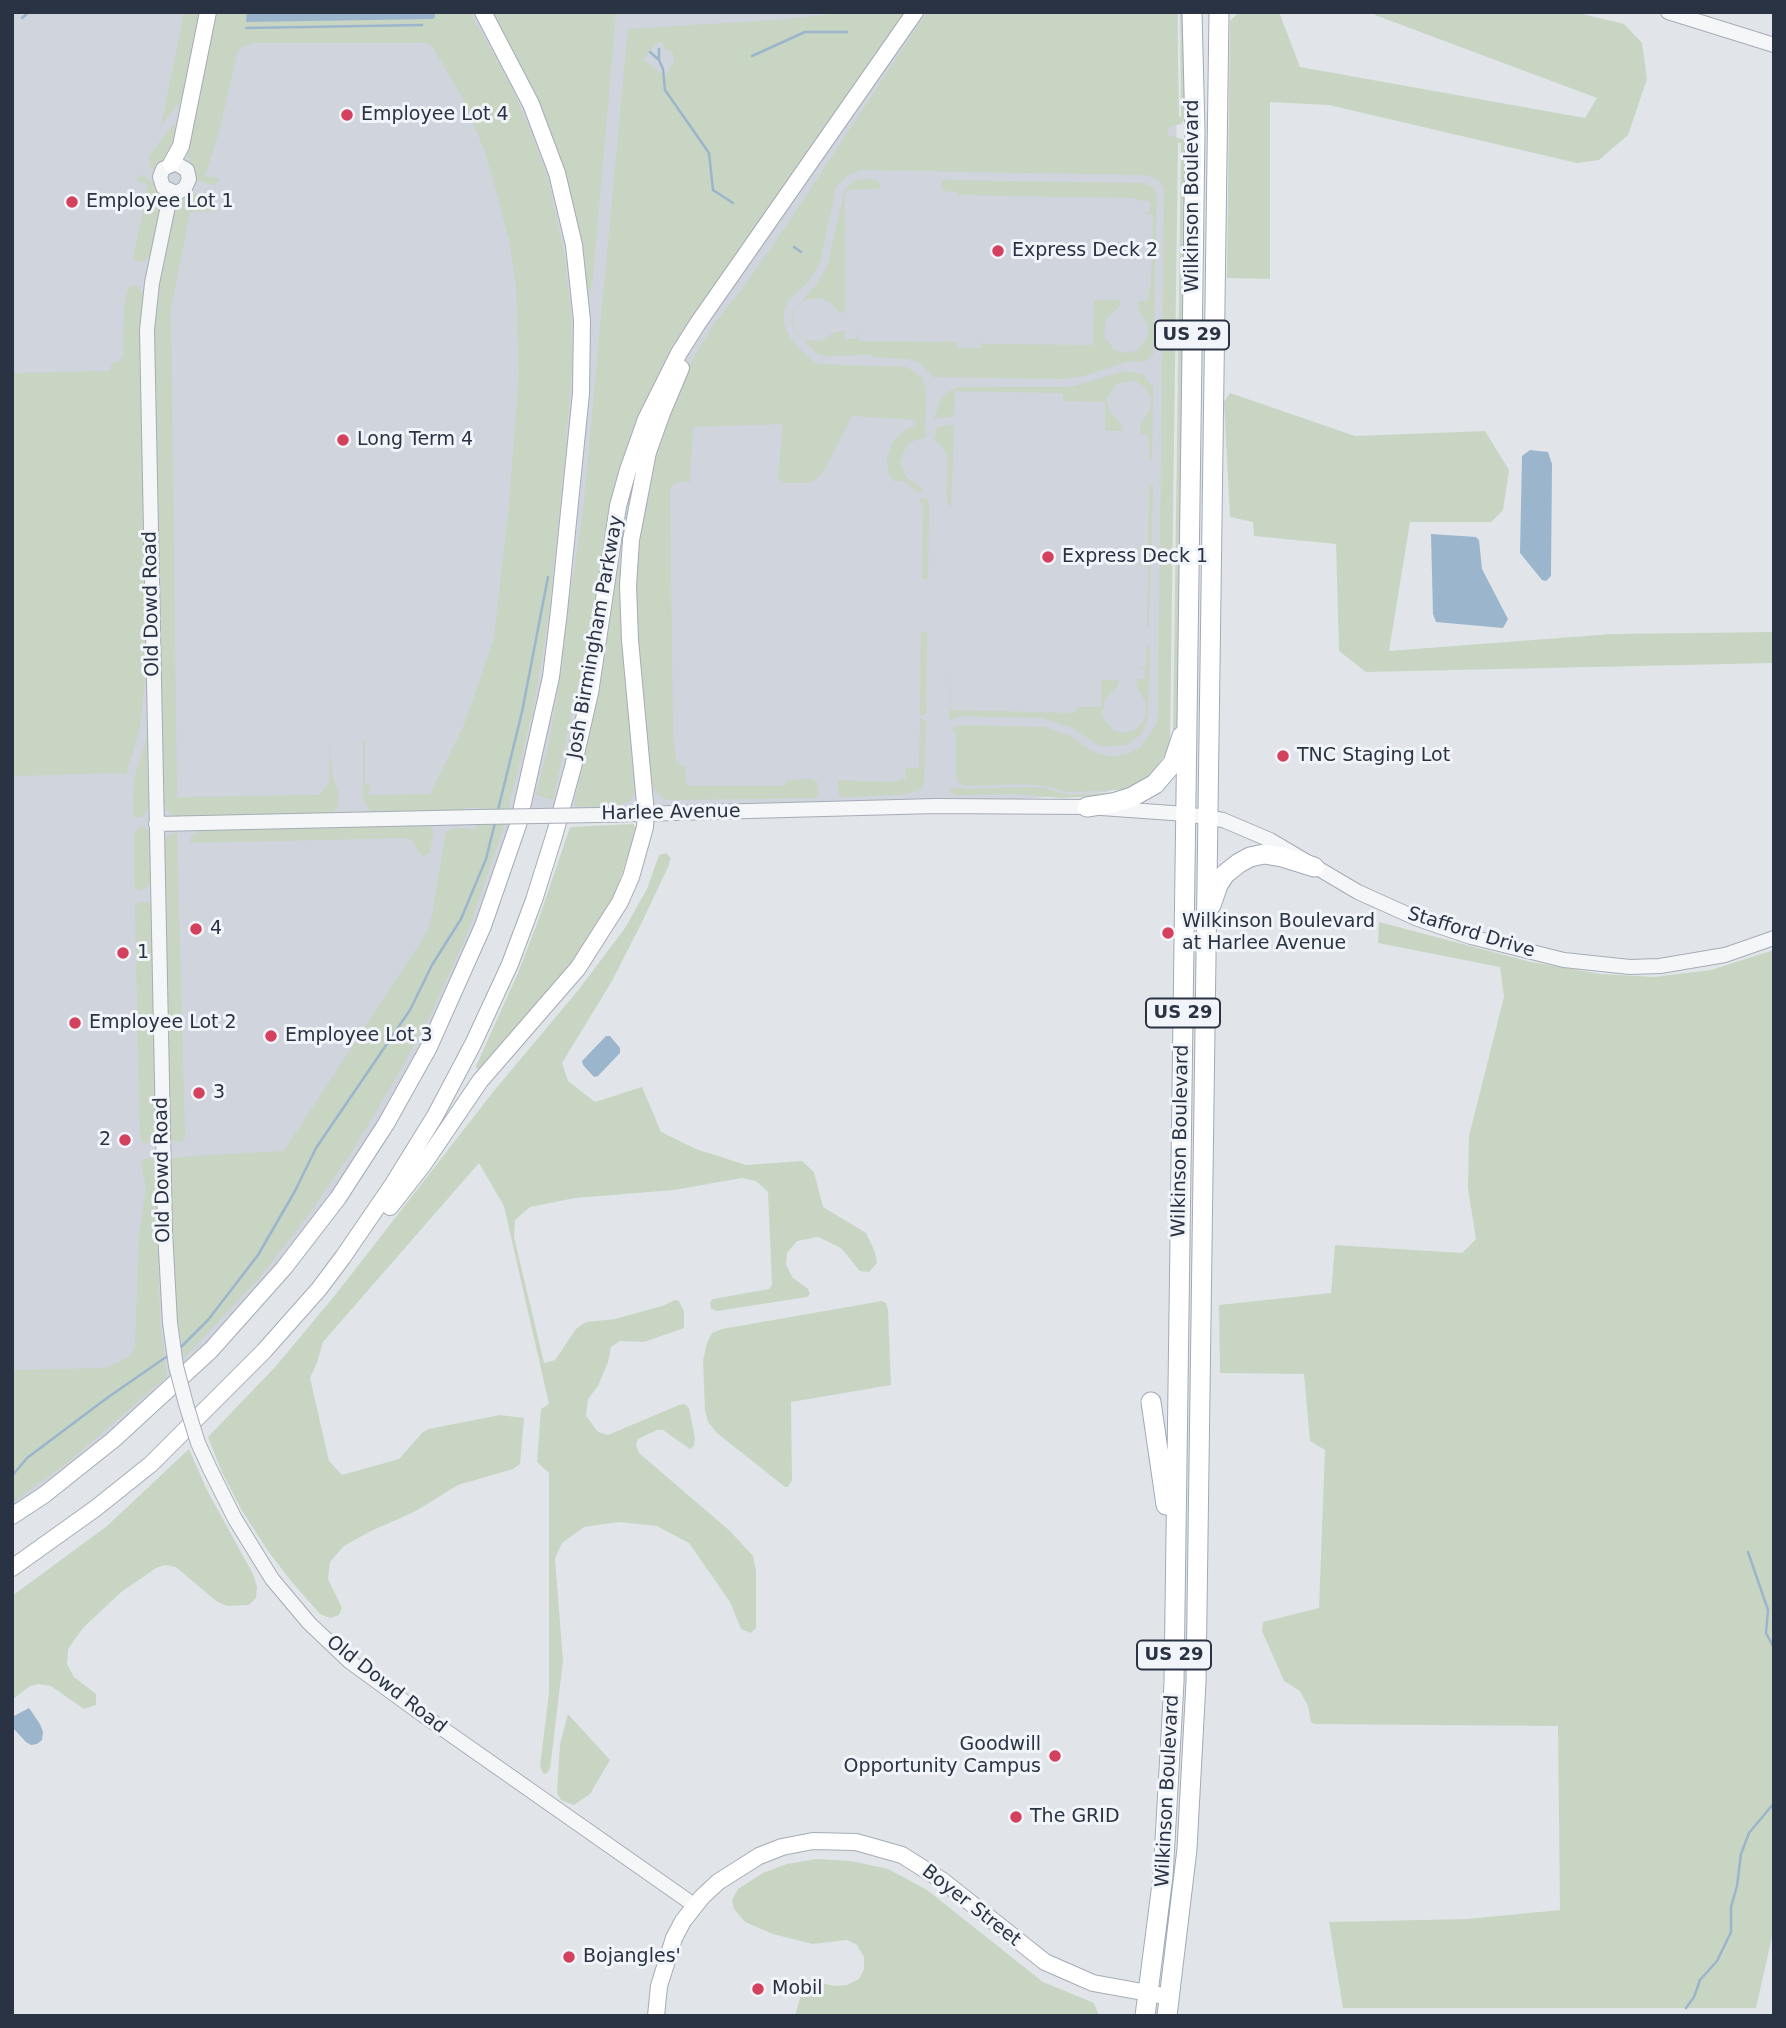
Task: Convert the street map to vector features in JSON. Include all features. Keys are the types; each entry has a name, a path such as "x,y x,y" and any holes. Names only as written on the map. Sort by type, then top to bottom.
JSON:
{"main road":[{"path":"171,164 181,146 208,12"},
{"name":"Josh Birmingham Parkway","path":"12,1517 113,1440 211,1350 284,1268 338,1198 386,1124 435,1035 483,926 517,825 551,677 581,393 582,320 574,246 557,173 531,104 483,12"},
{"name":"Josh Birmingham Parkway","path":"12,1568 96,1508 151,1464 264,1351 319,1289 394,1184 435,1116 473,1044 510,964 534,900 573,767 590,693 611,542 628,470 646,419 679,353 915,12"},
{"name":"Wilkinson Boulevard","path":"1145,2016 1160,1912 1172,1755 1195,131 1192,12"},
{"name":"Wilkinson Boulevard","path":"1169,2007 1184,1888 1194,1742 1219,12"},
{"path":"319,1289 423,1165 480,1081 578,968 620,902 631,877 646,814 630,640 628,586 631,540 648,453 662,413 681,369 730,276"},
{"path":"1191,431 1213,431"},
{"path":"1087,807 1123,800 1155,784 1173,763 1188,708"},
{"path":"1206,937 1217,885 1239,863 1250,857 1264,855 1314,867"},
{"path":"1151,1402 1175,1563"},
{"name":"Boyer Street","path":"656,2016 659,1986 674,1938 694,1905 718,1882 752,1860 782,1847 813,1841 861,1843 888,1850 923,1867 1045,1962 1086,1981 1148,1993 1169,2007"}],"street":[{"path":"1668,12 1774,45"},
{"name":"Old Dowd Road","path":"172,192 160,177 163,169 171,164 180,164 189,174 188,184 172,192 168,206 152,283 147,330 165,1259 176,1366 186,1404 198,1443 235,1519 272,1579 309,1623 349,1661 694,1905"},
{"name":"Harlee Avenue","path":"156,824 936,806 1087,807 1186,814"},
{"name":"Stafford Drive","path":"1186,814 1208,817 1245,828 1358,892 1418,919 1471,937 1582,964 1630,967 1692,962 1725,955 1774,938"}],"shaded area":[{"path":"12,12 1178,12 1169,723 1146,764 1107,792 936,806 520,817 498,885 386,1124 211,1350 12,1516"}],"green space":[{"path":"184,12 203,12 183,98 161,126"},
{"path":"215,12 470,12 511,86 549,182 565,258 571,314 572,365 549,614 533,710 503,829 467,934 433,1010 351,1153 309,1214 259,1278 184,1358 174,1295 171,1160 176,1157 284,1151 426,934 432,915 446,832 454,828 476,829 481,808 466,808 458,812 376,813 369,810 363,799 363,740 365,782 371,786 368,795 430,794 464,725 494,638 509,506 519,373 516,286 510,244 500,205 485,152 465,102 432,46 426,43 254,43 240,48 205,176 219,178 216,185 209,184 197,180 187,155 187,143"},
{"path":"491,12 588,12 591,15 595,12 616,12 590,290 586,287 573,202 551,131"},
{"path":"853,12 905,12 673,345 641,410 613,499 589,656 587,664 582,668 553,800 536,795 549,742 563,663 560,662 583,511 628,29 776,20","holes":["658,42 663,43 664,48 673,53 674,62 664,76 643,59"]},
{"path":"927,12 1177,12 1179,117 1180,12 1183,12 1185,119 1181,124 1168,128 1168,135 1185,140 1180,693 1176,739 1173,740 1181,143 1178,143 1170,740 1166,753 1151,775 1130,788 1120,790 1067,792 1027,784 964,786 958,783 956,777 956,733 952,729 962,725 1045,727 1070,736 1093,752 1113,757 1141,747 1155,727 1158,717 1164,189 1160,181 1147,175 861,170 847,176 836,187 820,262 809,281 788,301 784,324 791,340 811,360 819,364 907,367 922,377 926,390 925,438 906,446 900,462 906,477 923,489 920,493 903,481 893,481 888,469 887,458 893,441 907,429 916,426 915,420 852,416 822,474 809,483 785,483 778,479 783,424 693,427 690,482 678,482 670,491 673,733 676,762 685,767 688,786 785,786 788,780 811,779 817,782 819,795 814,798 666,800 656,792 650,777 637,640 633,573 646,483 679,386 694,357 714,324 784,229"},
{"path":"1239,12 1279,12 1300,67 1585,118 1597,98 1375,15 1374,12 1574,12 1624,24 1642,43 1647,79 1628,135 1599,160 1577,163 1329,105 1270,102 1270,279 1227,278 1230,21"},
{"path":"174,123 177,133 174,145 170,154 153,171 149,156"},
{"path":"143,175 154,184 161,200 150,256 143,262 133,260 148,184 136,181"},
{"path":"874,179 881,188 847,190 845,196 845,313 839,312 821,298 804,300 795,309 793,318 795,330 804,340 821,341 833,333 845,330 845,339 856,339 858,333 859,341 957,342 957,348 981,348 981,342 1093,345 1094,300 1121,300 1119,307 1106,319 1104,336 1114,350 1122,353 1135,351 1145,342 1148,334 1148,325 1139,310 1138,301 1148,301 1149,289 1142,288 1151,288 1153,214 1144,213 1150,212 1150,201 1137,198 957,195 957,192 942,189 942,180 1143,183 1153,187 1157,197 1153,355 1146,361 1126,362 1083,376 1062,379 933,377 921,364 910,359 871,355 826,356 816,353 794,330 792,318 794,310 827,267 845,189 856,180"},
{"path":"187,193 209,195 213,211 190,212 171,309 177,797 320,795 329,783 330,741 332,773 339,795 338,806 332,813 181,818 169,813 162,800 153,314 171,216 177,203"},
{"path":"134,285 140,288 144,298 147,664 140,727 126,775 12,776 12,373 110,371 112,363 123,357 124,304 128,288"},
{"path":"1125,371 1143,374 1153,387 1152,459 1148,435 1140,431 1141,424 1150,410 1151,397 1144,386 1133,380 1116,384 1107,398 1109,411 1120,423 1123,431 1105,431 1105,402 1063,401 1063,393 955,391 954,416 934,419 941,399 959,387 1071,387"},
{"path":"1230,393 1355,436 1485,431 1509,470 1503,510 1491,522 1410,522 1389,651 1612,634 1774,632 1774,663 1366,672 1339,651 1336,544 1254,536 1253,522 1230,517 1224,402"},
{"path":"954,425 951,508 956,517 947,502 947,456 942,446 934,440 937,428"},
{"path":"1149,484 1153,485 1147,626 1148,565 1140,565 1140,562 1146,561 1146,552 1140,551 1140,547 1148,547"},
{"path":"920,498 927,499 929,504 928,579 922,579 923,503 920,503"},
{"path":"616,563 622,563 638,787 630,801 613,808 574,806 604,664"},
{"path":"921,632 927,632 926,713 923,716 920,715"},
{"path":"1147,645 1150,648 1148,719 1142,733 1126,745 1102,747 1070,727 1042,718 963,716 949,720 951,662 950,710 1076,713 1077,707 1101,707 1101,680 1119,680 1117,687 1105,699 1102,716 1113,730 1121,733 1133,731 1143,723 1146,714 1145,701 1136,685 1138,679 1144,679 1145,669 1138,667 1146,667"},
{"path":"920,718 926,721 924,782 921,790 901,795 839,797 838,780 892,782 906,778 906,768 919,768"},
{"path":"147,737 148,809 144,816 136,818 133,815 134,779"},
{"path":"1159,774 1118,795 1060,798 1014,794 957,795 949,792 960,787 1027,787 1044,788 1067,795 1120,792"},
{"path":"633,824 637,829 614,897 582,952 481,1070 478,1070 476,1066 538,921 570,827"},
{"path":"427,825 433,829 433,833 430,853 424,856 418,852 413,841 406,838 190,843 192,835 200,831"},
{"path":"144,826 150,832 151,882 140,891 135,887 134,835 139,827"},
{"path":"177,832 185,1138 181,1142 172,1141 169,1137 164,841"},
{"path":"666,853 671,858 668,867 643,920 612,981 562,1063 568,1081 595,1102 642,1087 661,1132 696,1149 746,1165 802,1161 814,1172 823,1207 866,1233 877,1263 869,1272 860,1271 841,1248 818,1237 797,1241 787,1253 786,1265 793,1278 808,1289 810,1294 807,1297 717,1311 711,1309 710,1302 713,1299 769,1289 772,1285 768,1192 756,1181 742,1178 674,1190 575,1198 530,1207 515,1220 514,1237 544,1363 555,1360 576,1329 586,1322 615,1319 679,1301 684,1311 684,1328 644,1342 620,1341 611,1347 598,1386 588,1399 586,1416 598,1432 608,1435 679,1405 684,1404 689,1408 694,1446 690,1449 663,1430 657,1430 638,1439 636,1445 639,1453 730,1531 753,1556 756,1571 756,1628 751,1633 741,1629 730,1602 689,1543 657,1526 619,1522 584,1527 562,1543 555,1559 563,1661 550,1769 546,1774 540,1766 549,1693 549,1473 537,1462 541,1409 549,1404 504,1206 479,1163 323,1342 310,1378 329,1461 342,1475 399,1459 423,1432 429,1429 500,1415 524,1418 520,1464 513,1469 458,1485 414,1512 344,1546 330,1562 328,1579 342,1608 339,1615 330,1618 320,1614 268,1551 241,1509 208,1437 276,1366 336,1294 493,1092 580,988 625,928 647,889 659,855"},
{"path":"139,902 147,902 151,906 156,1133 153,1140 144,1144 140,1139 135,906"},
{"path":"1379,922 1531,962 1601,974 1654,977 1711,970 1774,950 1774,1928 1756,2008 1343,2008 1329,1922 1467,1919 1560,1910 1558,1726 1315,1724 1311,1722 1308,1706 1300,1691 1284,1681 1262,1631 1263,1622 1319,1608 1325,1450 1310,1441 1304,1374 1220,1373 1219,1305 1331,1293 1335,1245 1462,1253 1476,1239 1468,1188 1469,1136 1504,997 1500,967 1378,943"},
{"path":"154,1158 160,1323 167,1376 72,1459 12,1503 12,1370 106,1368 129,1357 135,1349 139,1234 146,1188 141,1163 145,1159"},
{"path":"882,1301 886,1303 888,1310 891,1385 791,1402 792,1480 788,1487 717,1433 708,1422 703,1360 712,1333"},
{"path":"189,1449 207,1490 253,1574 257,1587 256,1598 249,1605 227,1606 216,1601 176,1567 165,1565 156,1568 120,1593 83,1628 68,1649 67,1664 74,1677 96,1694 96,1705 84,1709 51,1686 38,1684 30,1686 12,1700 12,1596 107,1526"},
{"path":"568,1714 610,1760 590,1794 574,1805 561,1800 557,1793 560,1744"},
{"path":"816,1859 851,1861 888,1869 927,1890 1043,1982 1094,2003 1099,2016 795,2016 804,1984 810,1980 834,1986 847,1985 859,1979 864,1969 864,1957 857,1945 847,1940 813,1944 773,1934 745,1922 734,1909 732,1900 738,1889 763,1873 787,1864"}],"water":[{"path":"247,12 435,12 435,17 246,22"},
{"path":"1530,450 1548,452 1552,464 1551,576 1546,581 1542,580 1520,553 1522,456"},
{"path":"1431,534 1476,537 1479,540 1482,569 1508,619 1503,628 1436,622 1433,614"},
{"path":"606,1036 610,1036 620,1048 620,1053 594,1077 582,1061"},
{"path":"29,1708 43,1732 42,1740 31,1745 12,1727 14,1716"}],"waterway":[{"path":"22,18 29,12"},
{"path":"246,28 422,25"},
{"path":"752,56 805,32 847,32"},
{"path":"659,49 659,60"},
{"path":"650,52 659,60 663,69 665,90 709,153 713,190 733,203"},
{"path":"794,247 801,252"},
{"path":"498,810 522,712 548,577"},
{"path":"178,1350 208,1320 258,1255 316,1148 410,1010 432,965 461,919 486,859 495,823"},
{"path":"12,1476 27,1458 169,1355"},
{"path":"1748,1552 1768,1610 1766,1633 1774,1648"},
{"path":"1686,2008 1694,1997 1700,1980 1717,1961 1731,1932 1731,1907 1741,1854 1749,1833 1774,1803"}],"place":[{"name":"Employee Lot 4","path":"347,115"},
{"name":"Employee Lot 1","path":"72,202"},
{"name":"Express Deck 2","path":"998,251"},
{"name":"Long Term 4","path":"343,440"},
{"name":"Express Deck 1","path":"1048,557"},
{"name":"TNC Staging Lot","path":"1283,756"},
{"name":"4","path":"196,929"},
{"name":"Wilkinson Boulevard at Harlee Avenue","path":"1168,933"},
{"name":"1","path":"123,953"},
{"name":"Employee Lot 2","path":"75,1023"},
{"name":"Employee Lot 3","path":"271,1036"},
{"name":"3","path":"199,1093"},
{"name":"2","path":"125,1140"},
{"name":"Goodwill Opportunity Campus","path":"1055,1756"},
{"name":"The GRID","path":"1016,1817"},
{"name":"Bojangles'","path":"569,1957"},
{"name":"Mobil","path":"758,1989"}]}
